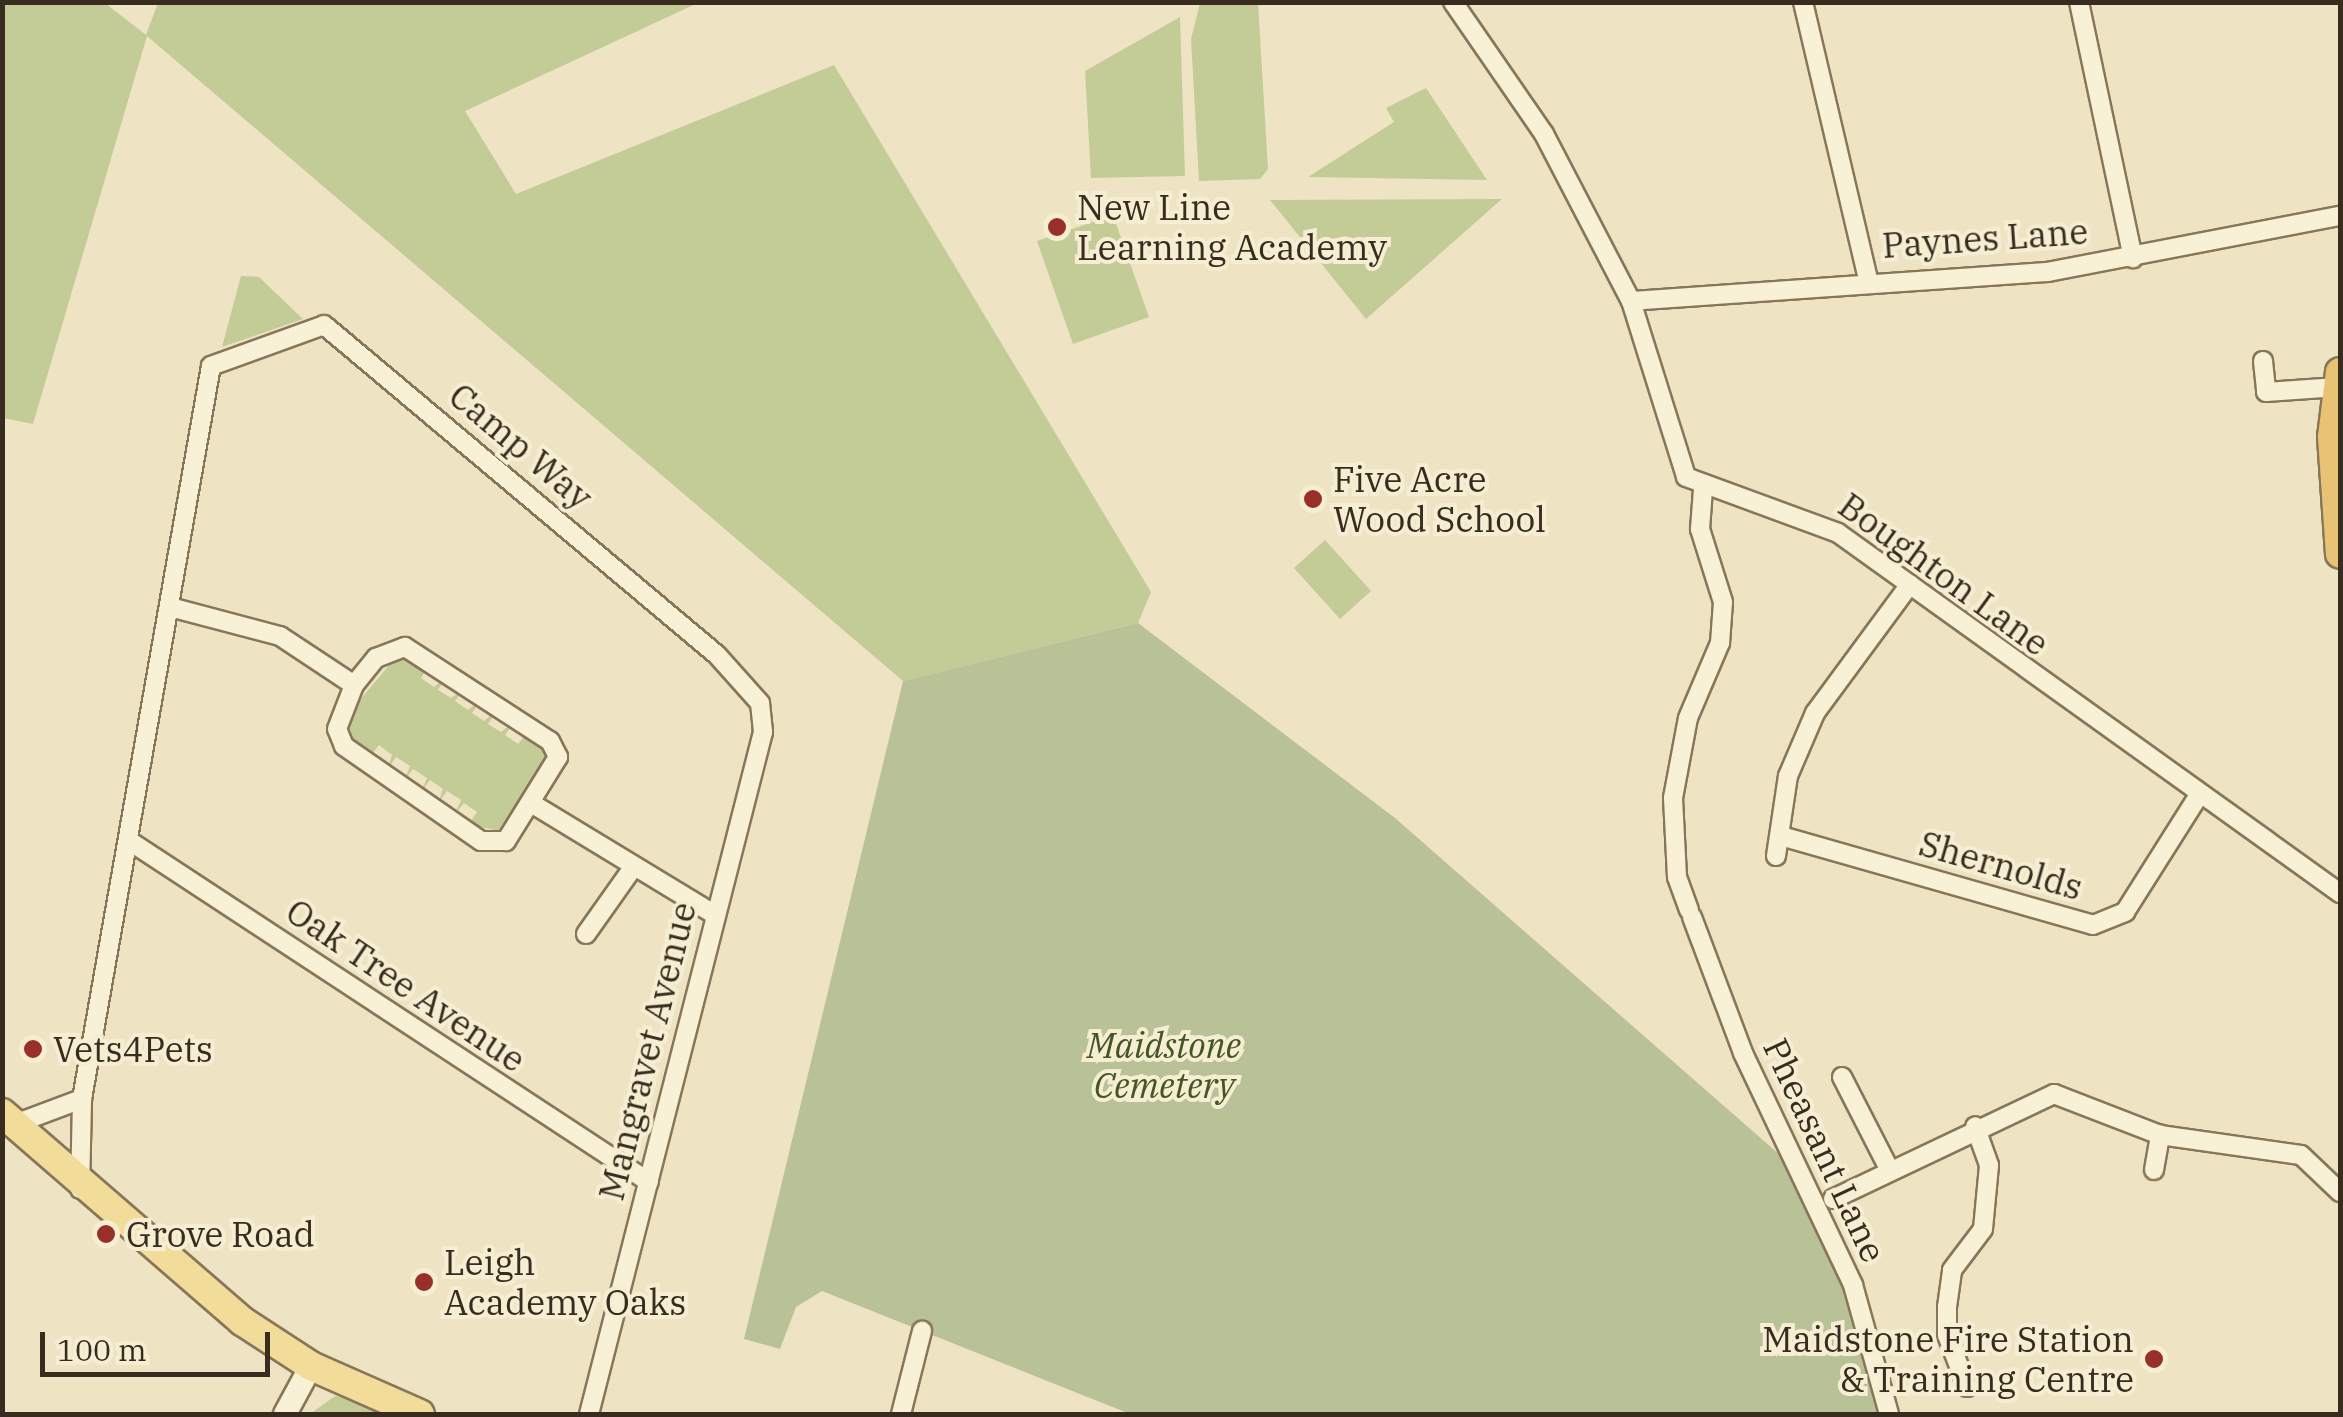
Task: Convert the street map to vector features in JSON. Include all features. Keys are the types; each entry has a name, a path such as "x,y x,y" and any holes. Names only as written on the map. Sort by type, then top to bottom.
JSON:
{"highway":[{"path":"2339,380 2340,554"}],"main road":[{"path":"9,1118 80,1188 220,1305 311,1366 420,1414"}],"street":[{"path":"1453,2 1544,134 1631,302 1673,456 1703,489"},
{"path":"1802,2 1868,279"},
{"path":"2079,2 2134,258"},
{"name":"Paynes Lane","path":"1631,302 1868,279 2048,272 2340,216"},
{"name":"Camp Way","path":"170,607 211,366 324,325 717,654 760,703"},
{"path":"2263,362 2266,392 2339,380"},
{"name":"Boughton Lane","path":"1703,489 1819,522 2340,893"},
{"name":"Pheasant Lane","path":"1703,489 1700,529 1723,602 1720,643 1688,718 1673,798 1677,876 1742,1053 1853,1285 1889,1414"},
{"path":"1776,856 1788,776 1815,713 1910,584"},
{"path":"80,1188 82,1099 170,607 280,636 354,685"},
{"path":"405,647 448,671 550,741 557,772 536,806 493,844 353,756 337,729 354,685 389,649 405,647"},
{"name":"Mangravet Avenue","path":"589,1414 763,732 760,703"},
{"name":"Shernolds","path":"1781,836 2108,924 2200,795"},
{"path":"536,806 632,869 715,915"},
{"name":"Oak Tree Avenue","path":"128,840 649,1182"},
{"path":"586,934 632,869"},
{"path":"1842,1077 1889,1170"},
{"path":"1833,1198 1975,1126 2054,1094 2160,1135 2301,1155 2340,1192"},
{"path":"9,1118 82,1099"},
{"path":"1968,1386 1947,1306 1952,1270 1983,1229 1989,1164 1975,1126"},
{"path":"2154,1170 2160,1135"},
{"path":"900,1414 922,1331"},
{"path":"285,1414 311,1366"}],"green space":[{"path":"2,3 105,3 146,35 158,3 698,3 465,111 516,194 834,65 1151,592 1138,623 903,681 147,36 33,424 3,418"},
{"path":"1200,3 1258,3 1268,169 1260,179 1199,181 1191,39"},
{"path":"1180,17 1185,176 1091,178 1085,71"},
{"path":"1426,88 1487,180 1308,177 1394,122 1386,108"},
{"path":"1502,199 1366,319 1270,200"},
{"path":"1113,215 1149,317 1073,344 1037,241"},
{"path":"241,276 259,277 303,319 222,347"},
{"path":"1325,540 1371,591 1340,619 1294,568"},
{"name":"Maidstone Cemetery","path":"1138,623 1395,818 1781,1156 1847,1287 1882,1414 1130,1414 822,1291 796,1307 780,1349 744,1339 903,681"},
{"path":"396,657 429,666 421,678 434,687 446,677 438,690 451,698 464,689 455,701 468,710 481,700 472,713 484,721 497,710 488,724 501,732 515,721 505,735 518,744 529,731 543,741 551,756 508,833 469,824 477,812 464,803 455,814 461,800 447,791 438,803 443,789 430,780 421,792 427,778 413,769 404,781 410,766 396,757 387,770 392,755 379,745 369,758 352,743 348,714"},
{"path":"335,1396 345,1398 382,1414 310,1414"}],"place":[{"name":"New Line Learning Academy","path":"1057,227"},
{"name":"Five Acre Wood School","path":"1313,499"},
{"name":"Vets4Pets","path":"33,1049"},
{"name":"Grove Road","path":"106,1234"},
{"name":"Leigh Academy Oaks","path":"424,1282"},
{"name":"Maidstone Fire Station & Training Centre","path":"2154,1359"}]}
